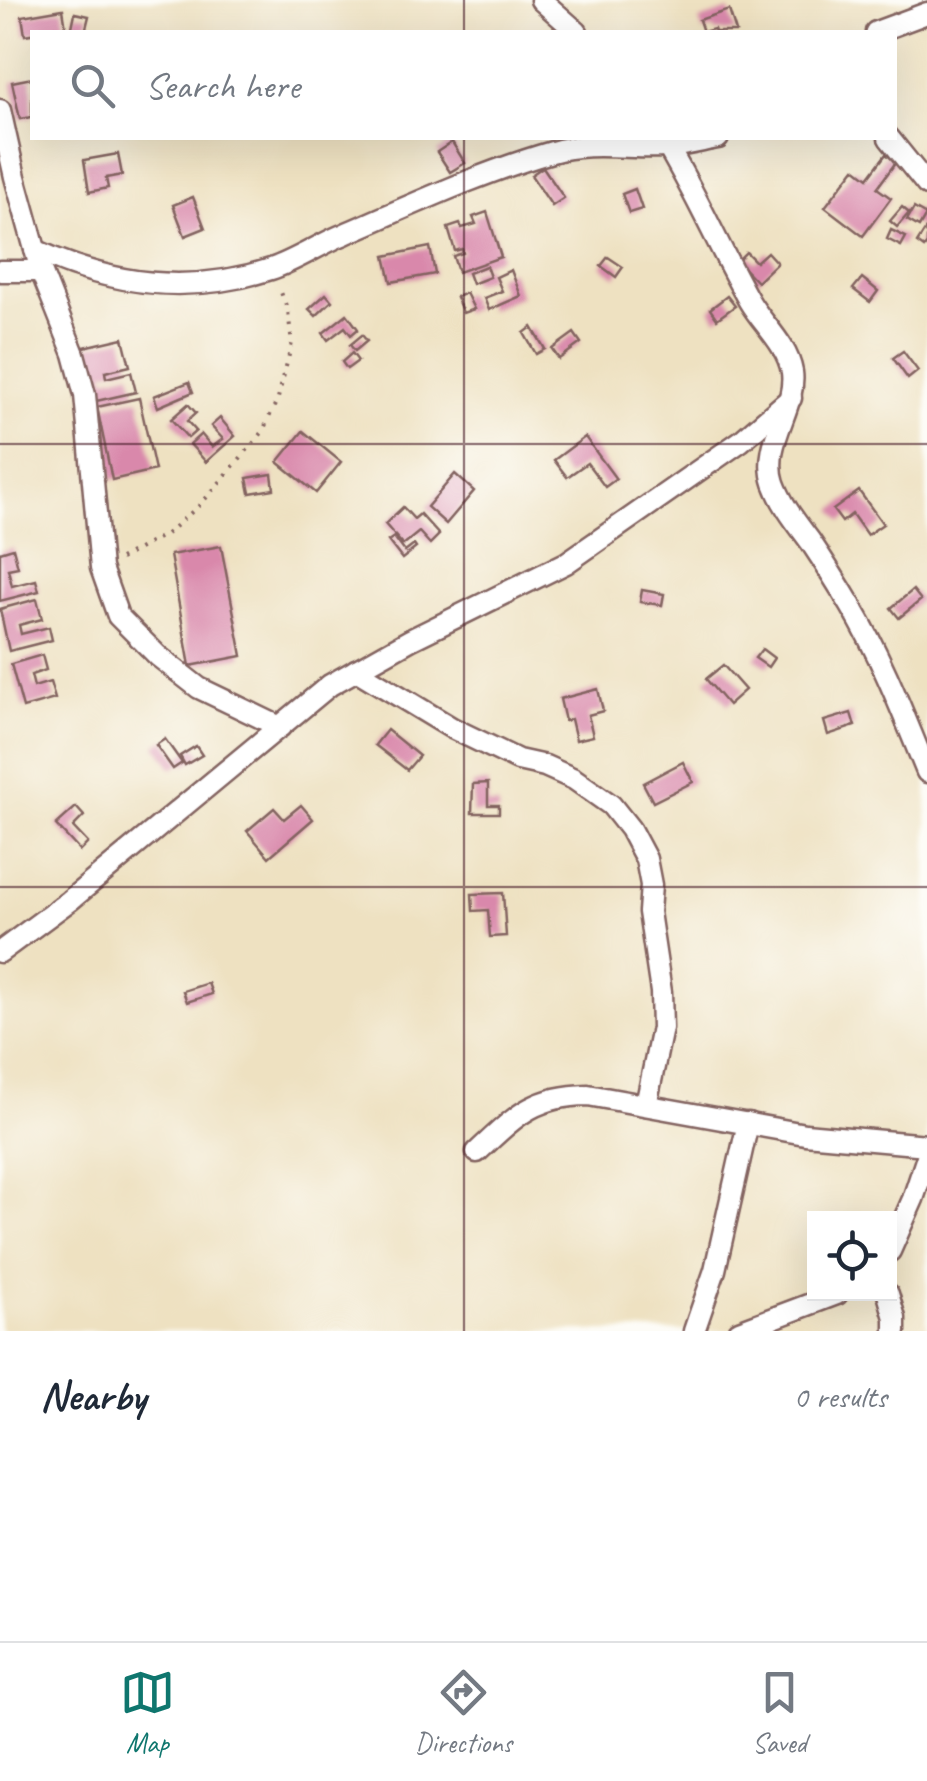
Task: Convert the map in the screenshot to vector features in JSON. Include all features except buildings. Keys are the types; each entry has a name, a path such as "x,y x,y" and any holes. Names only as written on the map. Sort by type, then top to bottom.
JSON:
{"street":[{"path":"541,0 575,30"},
{"path":"881,30 927,13"},
{"path":"0,110 41,271 74,354 85,394 102,568 118,616 158,656 199,688 280,727"},
{"path":"35,250 115,279 171,284 211,282 272,268 399,210 515,163 558,150 692,140"},
{"path":"891,140 927,186"},
{"path":"665,142 752,306 786,356 792,374 791,398 772,450 773,479 785,508 832,575 880,660 927,772"},
{"path":"0,271 41,271"},
{"path":"2,947 69,901 330,685 427,631 566,564 741,441 791,398"},
{"path":"356,670 452,728 518,760 574,778 612,805 630,830 646,859 651,884 649,912 660,992 662,1028 646,1105"},
{"path":"477,1152 518,1115 543,1101 588,1095 805,1134 927,1145"},
{"path":"694,1331 715,1270 748,1124"},
{"path":"897,1234 927,1157"},
{"path":"739,1331 818,1301"},
{"path":"890,1301 895,1331"}],"path":[{"path":"102,568 166,534 201,504 262,433 278,398 292,343 288,311 272,268"}]}
